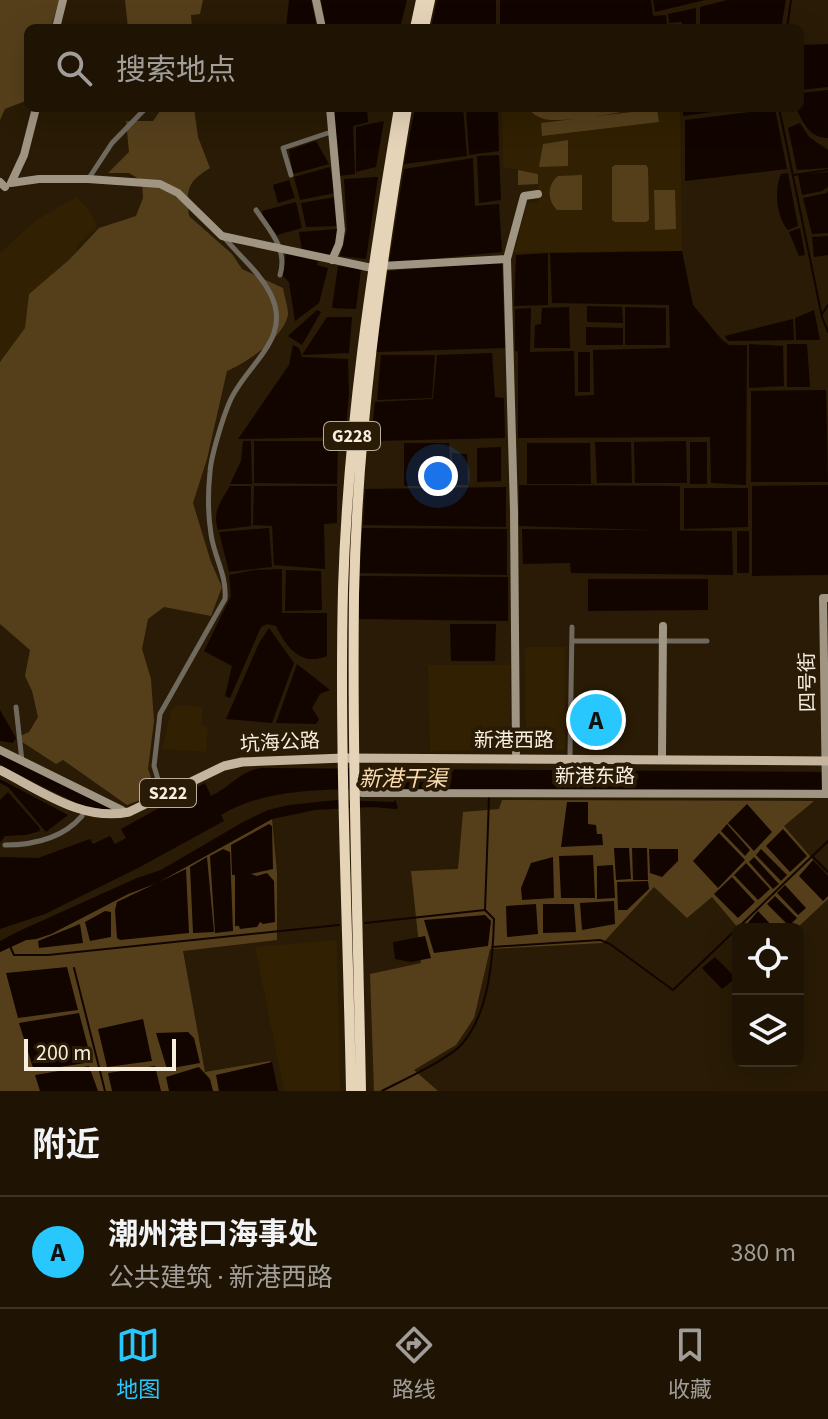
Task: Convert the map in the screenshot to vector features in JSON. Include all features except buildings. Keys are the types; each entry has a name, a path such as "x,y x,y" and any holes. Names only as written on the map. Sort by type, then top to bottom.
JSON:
{"highway":[{"path":"416,24 421,0"},
{"path":"425,24 430,0"},
{"name":"G228","path":"351,1091 353,798 349,761 354,593 374,285 398,112"},
{"name":"G228","path":"377,260 406,112"},
{"name":"G228","path":"353,935 361,1091"}],"main road":[{"path":"57,24 63,0"},
{"path":"316,0 321,24"},
{"path":"4,186 28,141 35,112"},
{"path":"330,112 341,230 332,260"},
{"path":"4,186 39,179 160,184 178,193 222,236 332,260 507,259"},
{"path":"516,753 515,526 507,259 524,196 538,194"},
{"name":"四号街","path":"826,598 827,794"},
{"path":"662,755 663,626"},
{"path":"0,750 122,810"},
{"name":"新港西路","path":"349,761 827,763"},
{"name":"坑海公路","path":"0,770 82,811 114,815 129,812 224,766 242,762 349,761"},
{"name":"新港东路","path":"353,798 827,794"}],"street":[{"path":"88,179 112,143 142,112"},
{"path":"291,175 283,148 331,132"},
{"path":"256,210 282,249 280,275"},
{"path":"162,793 154,766 160,714 225,599 226,586 211,536 210,473 213,453 230,400 269,348 277,316 272,295 255,269 222,236"},
{"path":"570,755 572,627"},
{"path":"572,641 707,641"},
{"path":"16,707 23,762"},
{"path":"5,845 41,842 82,816"}],"shaded area":[{"path":"0,0 59,0 52,24 24,24 24,102 5,109 0,120"},
{"path":"125,0 203,0 200,14 191,15 192,24 128,24"},
{"path":"159,112 195,112 198,137 210,168 192,182 188,200 189,216 232,254 242,269 283,288 288,314 272,340 254,356 227,371 207,459 193,503 222,587 211,616 164,607 148,619 142,649 151,679 154,721 148,769 157,794 127,805 63,760 56,764 16,738 29,732 38,717 25,676 30,650 0,624 0,362 25,328 29,294 70,259 99,228 136,216 143,198 142,181 129,173 108,173 129,152 126,121 153,121"},
{"path":"502,112 680,112 682,251 514,253 527,203 538,202 538,174 503,167"},
{"path":"621,112 563,120 544,119 533,113"},
{"path":"632,112 657,112 659,122 542,136 541,123"},
{"path":"568,140 568,166 539,167 543,144"},
{"path":"646,165 648,168 649,220 646,222 612,220 612,167"},
{"path":"518,170 538,174 538,184 518,185"},
{"path":"582,175 582,210 557,210 551,202 550,193 554,180 558,176"},
{"path":"654,190 675,190 676,229 655,230"},
{"path":"76,197 91,212 97,228 76,246 78,251 70,259 29,294 25,328 0,362 0,253 36,220"},
{"path":"525,647 565,647 565,750 526,750"},
{"path":"428,665 510,665 510,750 430,751"},
{"path":"177,705 202,707 202,725 208,727 206,752 162,749 171,711"},
{"path":"502,800 814,801 784,826 828,877 828,899 802,923 734,923 712,897 687,918 654,887 603,943 490,949 474,1018 456,1045 414,1070 438,1091 374,1091 370,974 421,963 411,871 458,869 463,812 499,809"},
{"path":"272,819 277,873 277,940 183,951 205,1072 270,1061 275,1091 0,1091 0,952 26,940 51,934 128,894 157,883"},
{"path":"337,940 340,1091 284,1091 255,947"}],"water":[{"path":"289,0 311,0 316,24 286,24"},
{"path":"321,0 407,0 401,24 325,24"},
{"path":"437,0 496,0 496,24 432,24"},
{"path":"500,0 651,0 653,16 666,15 667,24 500,24"},
{"path":"653,0 705,0 655,12"},
{"path":"727,0 786,0 782,24 700,24 700,7"},
{"path":"696,8 696,24 669,23 668,14"},
{"path":"828,44 828,87 804,90 804,45"},
{"path":"828,90 828,138 816,135 804,124 798,112 804,112 804,93"},
{"path":"334,112 367,112 368,122 353,126 355,174 339,176"},
{"path":"414,112 463,112 467,156 404,164"},
{"path":"466,112 498,112 499,151 469,155"},
{"path":"683,112 714,112 683,116"},
{"path":"776,112 787,169 685,181 685,120"},
{"path":"384,121 376,167 356,172 356,127"},
{"path":"800,123 809,137 828,150 828,168 797,170 788,128"},
{"path":"316,141 329,164 293,174 289,150"},
{"path":"499,155 501,200 479,203 477,156"},
{"path":"473,158 475,206 499,204 502,252 389,263 404,169"},
{"path":"330,167 335,193 300,200 294,177"},
{"path":"828,172 828,187 802,195 798,175"},
{"path":"788,173 798,226 788,230 781,218 777,195 781,174"},
{"path":"378,177 366,259 340,256 347,230 344,179"},
{"path":"289,180 295,198 278,203 273,185"},
{"path":"828,190 828,233 812,234 803,198 827,193"},
{"path":"335,197 338,226 306,227 301,203"},
{"path":"296,202 302,228 277,235 264,219 262,211"},
{"path":"800,228 805,255 799,256 789,232"},
{"path":"337,229 336,245 330,255 302,250 299,232"},
{"path":"828,236 828,255 814,257 812,237"},
{"path":"682,251 693,305 722,340 729,345 747,345 746,485 711,483 710,437 518,438 520,352 515,351 515,309 531,308 530,352 574,351 575,396 594,395 593,350 670,348 669,305 552,303 550,253"},
{"path":"548,253 548,305 514,306 516,255"},
{"path":"286,254 318,261 317,265 328,268 319,303 295,321 289,282 283,276"},
{"path":"502,262 505,348 376,352 388,271"},
{"path":"338,266 361,269 356,309 332,308"},
{"path":"587,306 622,307 623,323 587,322"},
{"path":"569,307 570,348 534,348 535,325 541,324 542,308"},
{"path":"625,307 666,308 666,345 625,345"},
{"path":"317,310 321,312 302,345 288,336"},
{"path":"814,310 820,340 796,340 795,318"},
{"path":"327,317 352,317 349,353 302,355"},
{"path":"793,319 794,340 728,341 725,336"},
{"path":"586,327 623,328 623,345 586,345"},
{"path":"749,344 783,346 784,386 749,388"},
{"path":"787,344 807,344 810,387 787,387"},
{"path":"293,345 299,348 302,357 348,359 345,437 238,439 289,365"},
{"path":"578,352 590,352 590,392 578,392"},
{"path":"492,353 495,397 504,398 505,438 371,441 375,402 433,399 437,355"},
{"path":"381,355 435,355 432,398 377,400"},
{"path":"826,390 828,482 751,482 751,391"},
{"path":"243,441 251,441 252,484 230,484 241,461"},
{"path":"254,441 338,441 337,484 254,483"},
{"path":"686,441 687,483 635,483 634,442"},
{"path":"595,442 631,442 632,483 597,483"},
{"path":"690,442 707,442 707,484 690,484"},
{"path":"404,443 449,443 451,486 404,486"},
{"path":"527,443 590,443 591,484 527,484"},
{"path":"501,447 501,481 477,482 477,448"},
{"path":"452,453 467,454 468,485 452,485"},
{"path":"519,485 680,486 680,531 519,526"},
{"path":"828,485 828,575 752,576 752,486"},
{"path":"230,486 251,486 251,526 218,530 217,512"},
{"path":"254,486 337,486 337,523 324,524 325,569 274,565 272,526 253,525"},
{"path":"506,487 506,527 363,525 365,489"},
{"path":"684,488 748,488 748,527 684,529"},
{"path":"269,528 272,567 229,572 219,532"},
{"path":"362,528 507,529 507,575 360,573"},
{"path":"522,529 732,531 733,575 571,573 570,563 523,564"},
{"path":"737,531 749,531 749,573 737,573"},
{"path":"282,569 282,613 327,613 327,656 318,659 302,657 290,648 276,626 267,624 261,627 230,698 225,696 232,666 204,651 231,596 229,575"},
{"path":"286,570 321,571 322,610 285,611"},
{"path":"359,576 508,577 508,621 359,619"},
{"path":"588,579 708,579 708,610 588,611"},
{"path":"450,624 496,624 495,661 451,661"},
{"path":"269,628 294,663 272,723 226,719 259,643"},
{"path":"297,664 330,690 320,694 312,708 319,719 316,724 276,723"},
{"path":"0,710 16,738 13,743 0,741"},
{"path":"0,754 116,811 87,808 0,766"},
{"name":"新港干渠","path":"261,768 828,772 828,789 345,789 280,794 221,815 224,821 138,868 45,914 0,929 0,857 38,858 90,839 93,844 110,836 115,844 126,838 121,829 197,787 205,783 211,796 247,772"},
{"path":"0,779 68,815 46,832 8,787 0,783"},
{"path":"8,792 40,831 5,836 0,843 0,800"},
{"path":"395,799 396,809 315,810 272,819 157,883 128,894 51,934 26,940 0,952 0,941 161,870 268,810 337,800 394,802"},
{"path":"567,802 588,802 588,824 596,825 597,834 602,834 603,845 561,847"},
{"path":"747,804 772,832 754,851 728,823"},
{"path":"269,824 272,826 273,869 251,874 267,873 274,881 275,922 260,922 257,927 240,929 235,926 235,875 232,875 231,845"},
{"path":"727,824 750,850 745,856 721,831"},
{"path":"783,829 807,856 790,872 766,846"},
{"path":"719,833 745,860 718,888 693,861"},
{"path":"614,848 629,848 631,879 616,880"},
{"path":"632,848 647,848 648,880 633,880"},
{"path":"223,849 230,852 233,931 215,933 210,856"},
{"path":"649,849 678,849 678,861 662,877 650,873"},
{"path":"761,849 787,875 781,881 756,855"},
{"path":"593,855 595,898 561,898 559,856"},
{"path":"207,857 214,932 193,933 190,867"},
{"path":"553,857 554,898 522,900 521,888 531,863"},
{"path":"754,857 779,884 773,889 749,862"},
{"path":"813,860 828,876 828,896 823,901 799,876"},
{"path":"746,863 770,889 758,900 734,875"},
{"path":"613,865 615,898 597,899 597,866"},
{"path":"186,869 189,933 117,938 117,902"},
{"path":"732,877 755,902 738,918 714,894"},
{"path":"648,881 649,889 627,910 618,910 617,882"},
{"path":"785,885 806,908 798,915 777,893"},
{"path":"775,896 797,918 792,923 786,923 767,904"},
{"path":"614,901 615,924 582,930 580,903"},
{"path":"536,904 538,934 507,937 506,906"},
{"path":"543,904 574,904 576,932 543,933"},
{"path":"105,911 111,912 111,937 90,941 85,922"},
{"path":"758,911 769,923 748,923"},
{"path":"485,915 491,921 488,946 434,953 424,920"},
{"path":"80,924 83,943 39,948 38,941"},
{"path":"425,936 431,958 411,962 395,959 393,942"},
{"path":"715,957 732,974 732,981 722,989 702,968"},
{"path":"67,967 78,1010 18,1018 6,973"},
{"path":"79,1013 92,1062 34,1071 19,1023"},
{"path":"143,1019 152,1061 107,1067 98,1029"},
{"path":"188,1032 194,1038 200,1063 167,1069 156,1033"},
{"path":"272,1062 278,1091 219,1091 216,1075"},
{"path":"89,1066 98,1091 40,1091 35,1075"},
{"path":"155,1066 161,1091 112,1091 108,1073"},
{"path":"199,1067 210,1079 213,1091 169,1091 166,1077"}],"waterway":[{"path":"788,24 791,0"},
{"path":"780,112 822,317 828,332"},
{"path":"794,175 828,170"},
{"path":"822,314 828,305"},
{"path":"365,923 485,910 489,798"},
{"path":"492,947 600,940 673,990 828,841"},
{"path":"812,856 828,872"},
{"path":"382,1091 456,1050 471,1031 484,1001 491,968 494,919 485,910"},
{"path":"10,946 14,955 48,955 339,925"},
{"path":"74,968 105,1091"}],"place":[{"name":"潮州港口海事处","path":"596,720"}]}
